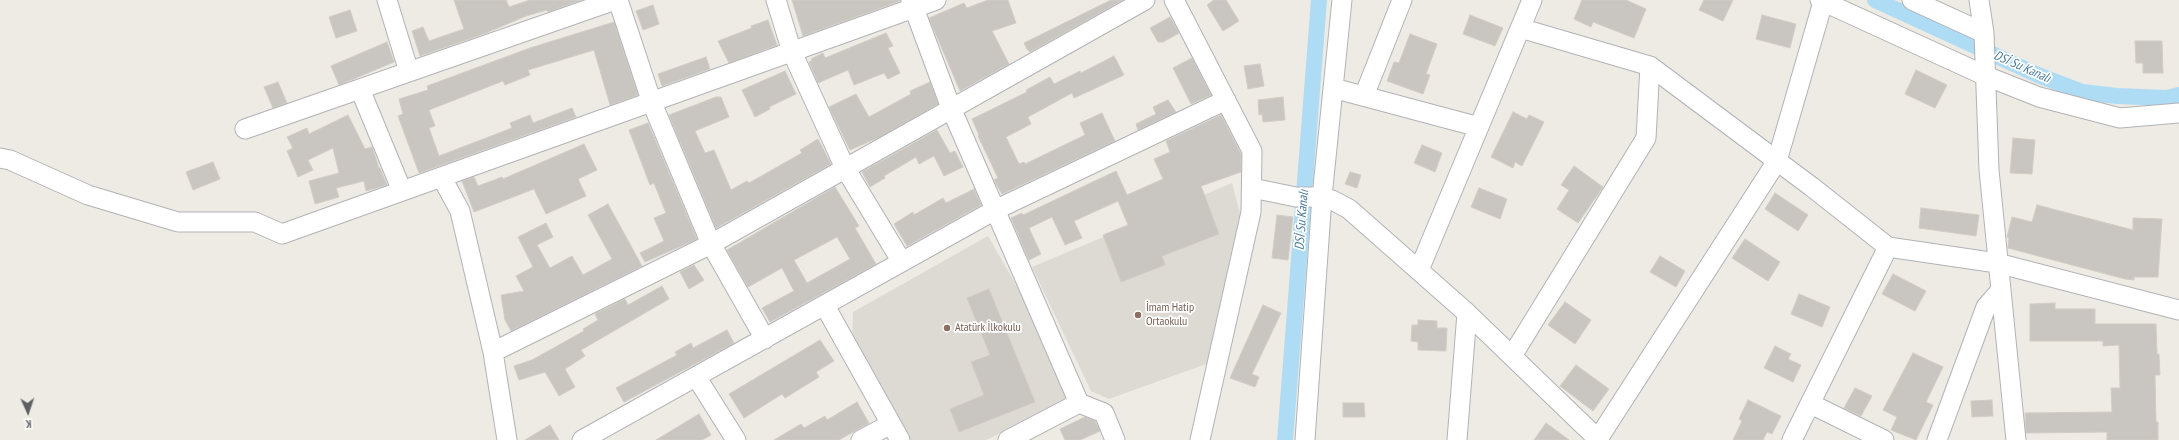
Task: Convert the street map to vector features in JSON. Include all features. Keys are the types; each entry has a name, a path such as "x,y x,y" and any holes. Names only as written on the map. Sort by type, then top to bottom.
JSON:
{"street":[{"path":"387,0 409,72"},
{"path":"245,129 615,0"},
{"path":"618,0 652,103 711,244 765,340"},
{"path":"776,0 792,52 845,168 902,262"},
{"path":"0,158 10,160 88,195 178,222 255,222 282,234 792,52 912,4 936,0"},
{"path":"493,352 711,244 1145,0"},
{"path":"1174,0 1252,151 1251,212 1200,440"},
{"path":"1305,440 1322,196 1342,0"},
{"path":"1364,96 1402,0"},
{"path":"1419,270 1532,0"},
{"path":"1912,0 1984,33"},
{"path":"1979,0 1984,33 1989,170 1997,263 2016,440"},
{"path":"1252,188 1296,197 1322,196 1348,209 1467,313 1598,440 1777,161 1821,1 1986,68 2039,97 2120,118 2179,113"},
{"path":"912,4 951,108 1079,403 1104,414 1115,440"},
{"path":"1520,28 1650,66 1777,161 1888,247 1997,263 2179,310"},
{"path":"1512,356 1646,138 1650,66"},
{"path":"1333,88 1478,127"},
{"path":"360,89 402,191"},
{"path":"582,440 697,378 995,210 1226,100"},
{"path":"442,178 460,211 493,352 507,440"},
{"path":"1792,440 1888,247"},
{"path":"1937,440 1986,307 2000,291"},
{"path":"824,306 900,440"},
{"path":"1457,440 1467,313"},
{"path":"697,378 736,440"},
{"path":"1008,440 1079,403"},
{"path":"1810,404 1884,440"},
{"path":"861,440 891,424"}],"shaded area":[{"name":"İmam Hatip Ortaokulu","path":"1232,183 1243,224 1209,363 1109,399 1091,391 1032,267"},
{"name":"Atatürk İlkokulu","path":"988,236 1080,397 986,440 910,440 852,344 853,312"}],"building":[{"path":"454,0 506,0 509,7 530,0 581,0 548,12 547,10 526,16 486,33 420,56 412,31 423,27 429,41 464,29"},
{"path":"792,0 900,0 900,1 803,36"},
{"path":"988,0 1008,0 1016,23 992,31 1009,64 960,91 929,18 964,3 967,8"},
{"path":"1111,0 1123,0 1030,52 1027,49 1024,43"},
{"path":"1214,0 1226,0 1239,21 1223,31 1207,5"},
{"path":"1582,0 1626,0 1646,9 1634,38 1593,22 1591,27 1574,19"},
{"path":"1704,0 1733,0 1723,21 1699,10"},
{"path":"653,5 659,24 643,30 636,11"},
{"path":"350,10 357,31 336,38 329,17"},
{"path":"1470,15 1503,28 1495,46 1463,34"},
{"path":"1762,15 1796,24 1790,48 1756,39"},
{"path":"1170,17 1179,33 1163,42 1158,42 1150,28"},
{"path":"768,20 777,45 729,63 718,41"},
{"path":"614,22 638,95 610,105 594,50 528,70 530,75 505,85 503,81 429,110 435,126 429,128 439,156 512,128 510,123 530,115 533,123 572,108 576,117 419,173 398,116 403,114 399,99 428,90 427,86 530,48"},
{"path":"886,33 893,46 888,48 900,73 888,79 884,73 854,85 848,70 818,83 809,62 812,61 811,59 823,53 825,58"},
{"path":"1410,34 1437,44 1426,74 1430,75 1423,94 1387,81 1394,62 1399,63"},
{"path":"2135,41 2162,41 2163,73 2143,73 2143,63 2136,63"},
{"path":"387,42 394,62 339,85 331,66"},
{"path":"1114,56 1124,75 1074,98 1072,93 1028,117 1031,124 1006,137 1019,164 1024,162 1025,164 1085,135 1080,123 1102,113 1115,141 1002,194 994,180 998,178 978,136 979,135 972,119 1027,92 1026,90 1050,77 1054,84 1080,71 1081,73"},
{"path":"706,57 710,69 662,86 658,74"},
{"path":"1192,58 1211,95 1191,104 1173,68"},
{"path":"1260,64 1264,86 1248,89 1244,66"},
{"path":"1916,70 1947,85 1935,108 1905,94"},
{"path":"785,71 796,94 769,107 770,109 755,117 742,90"},
{"path":"278,82 287,103 273,108 264,87"},
{"path":"930,82 938,104 882,136 850,150 829,107 856,94 869,117 911,94 910,91"},
{"path":"716,97 721,97 729,117 695,131 705,153 714,150 731,190 747,181 749,183 802,153 800,150 818,139 831,164 716,228 669,115"},
{"path":"1283,97 1285,120 1263,122 1262,114 1259,115 1258,100"},
{"path":"1168,100 1176,112 1138,130 1136,124 1156,114 1153,107"},
{"path":"1513,112 1527,119 1529,115 1544,122 1522,166 1515,162 1513,168 1491,157"},
{"path":"348,115 365,149 372,147 387,185 366,191 364,181 336,188 339,197 315,204 309,181 339,173 333,148 308,160 313,170 298,177 287,151 293,148 287,137 307,128 309,134"},
{"path":"1221,115 1241,154 1241,172 1201,186 1219,234 1162,256 1165,265 1121,282 1103,235 1128,225 1118,201 1074,221 1082,238 1065,245 1052,217 1029,228 1041,254 1029,260 1011,218 1022,213 1023,215 1116,171 1127,195 1163,179 1154,159 1170,152 1166,141"},
{"path":"648,123 697,239 645,262 640,253 664,241 654,218 666,213 654,183 650,185 629,130"},
{"path":"937,130 950,153 955,151 963,167 944,176 934,156 919,164 916,157 884,176 885,178 870,187 862,172"},
{"path":"2013,138 2035,140 2032,174 2010,173"},
{"path":"584,144 597,170 578,179 586,196 546,214 534,189 474,212 462,181 474,177 478,186 502,177 503,179"},
{"path":"1422,145 1442,153 1435,172 1414,163"},
{"path":"213,162 220,179 193,190 186,172"},
{"path":"1574,166 1603,187 1578,223 1557,209 1569,190 1561,185"},
{"path":"1350,172 1361,175 1357,188 1345,184"},
{"path":"835,187 859,226 855,228 876,264 770,322 762,308 794,291 782,268 748,287 727,250","holes":["837,237 850,259 807,283 794,260"]},
{"path":"1479,188 1507,199 1500,219 1471,207"},
{"path":"974,189 981,205 907,246 894,224 913,212 914,215 943,198 946,203"},
{"path":"1775,193 1808,215 1798,231 1765,209"},
{"path":"608,204 642,266 511,331 505,320 501,295 524,291 516,276 533,267 518,237 546,223 553,237 537,245 550,268 572,256 583,275 612,259 588,215"},
{"path":"2037,205 2133,230 2133,218 2162,219 2158,277 2134,277 2134,280 2125,279 2008,248 2009,238 2007,237 2012,217 2032,222"},
{"path":"1921,208 1979,215 1976,236 1919,228"},
{"path":"1277,215 1293,217 1288,260 1272,258"},
{"path":"1745,239 1780,262 1768,281 1732,258"},
{"path":"1660,256 1685,271 1676,287 1650,272"},
{"path":"694,265 704,280 689,289 680,272"},
{"path":"1893,274 1926,291 1915,311 1882,294"},
{"path":"662,286 669,299 581,350 585,356 565,369 575,387 559,396 545,372 519,380 514,366 532,360 584,331 583,329 598,320 595,314 625,299 628,305"},
{"path":"989,289 1035,402 959,432 950,409 984,395 971,362 990,355 967,298"},
{"path":"1799,294 1830,307 1822,327 1791,314"},
{"path":"1565,302 1591,320 1575,344 1548,325"},
{"path":"2055,303 2055,309 2095,309 2095,324 2156,324 2157,354 2159,354 2160,375 2155,375 2158,440 2107,440 2107,432 2026,433 2025,413 2112,412 2111,388 2120,388 2119,345 2103,346 2103,341 2030,341 2030,304"},
{"path":"1263,305 1281,313 1252,374 1259,377 1255,387 1230,378"},
{"path":"1418,320 1437,321 1437,328 1447,328 1446,351 1418,350 1418,342 1411,341 1412,325 1418,325"},
{"path":"727,330 734,343 624,402 616,388 677,355 675,352 691,343 693,348"},
{"path":"820,340 834,361 816,372 819,377 785,398 782,394 744,418 729,394"},
{"path":"1775,346 1791,354 1788,359 1801,365 1793,382 1764,368"},
{"path":"1913,353 1943,367 1926,402 1933,405 1916,440 1891,430 1897,417 1883,410"},
{"path":"1576,365 1609,389 1593,411 1560,386"},
{"path":"1855,388 1872,396 1861,416 1844,408"},
{"path":"1748,400 1781,416 1772,434 1767,432 1763,440 1733,440 1742,421 1739,419"},
{"path":"1992,400 1993,416 1972,417 1971,401"},
{"path":"857,402 869,423 839,440 774,440 801,424 804,428 825,416 827,420"},
{"path":"1343,403 1364,403 1365,417 1343,417"},
{"path":"699,414 711,435 702,440 656,440"},
{"path":"1085,417 1095,421 1100,431 1080,440 1065,440 1060,429"},
{"path":"1546,423 1569,440 1534,440"},
{"path":"550,425 559,440 525,440"}],"waterway":[{"name":"DSİ Su Kanalı","path":"1285,440 1319,0"},
{"name":"DSİ Su Kanalı","path":"1875,0 2038,75 2082,92 2117,96 2167,98 2179,95"}],"place":[{"name":"İmam Hatip Ortaokulu","path":"1138,315"},
{"name":"Atatürk İlkokulu","path":"947,328"}]}
